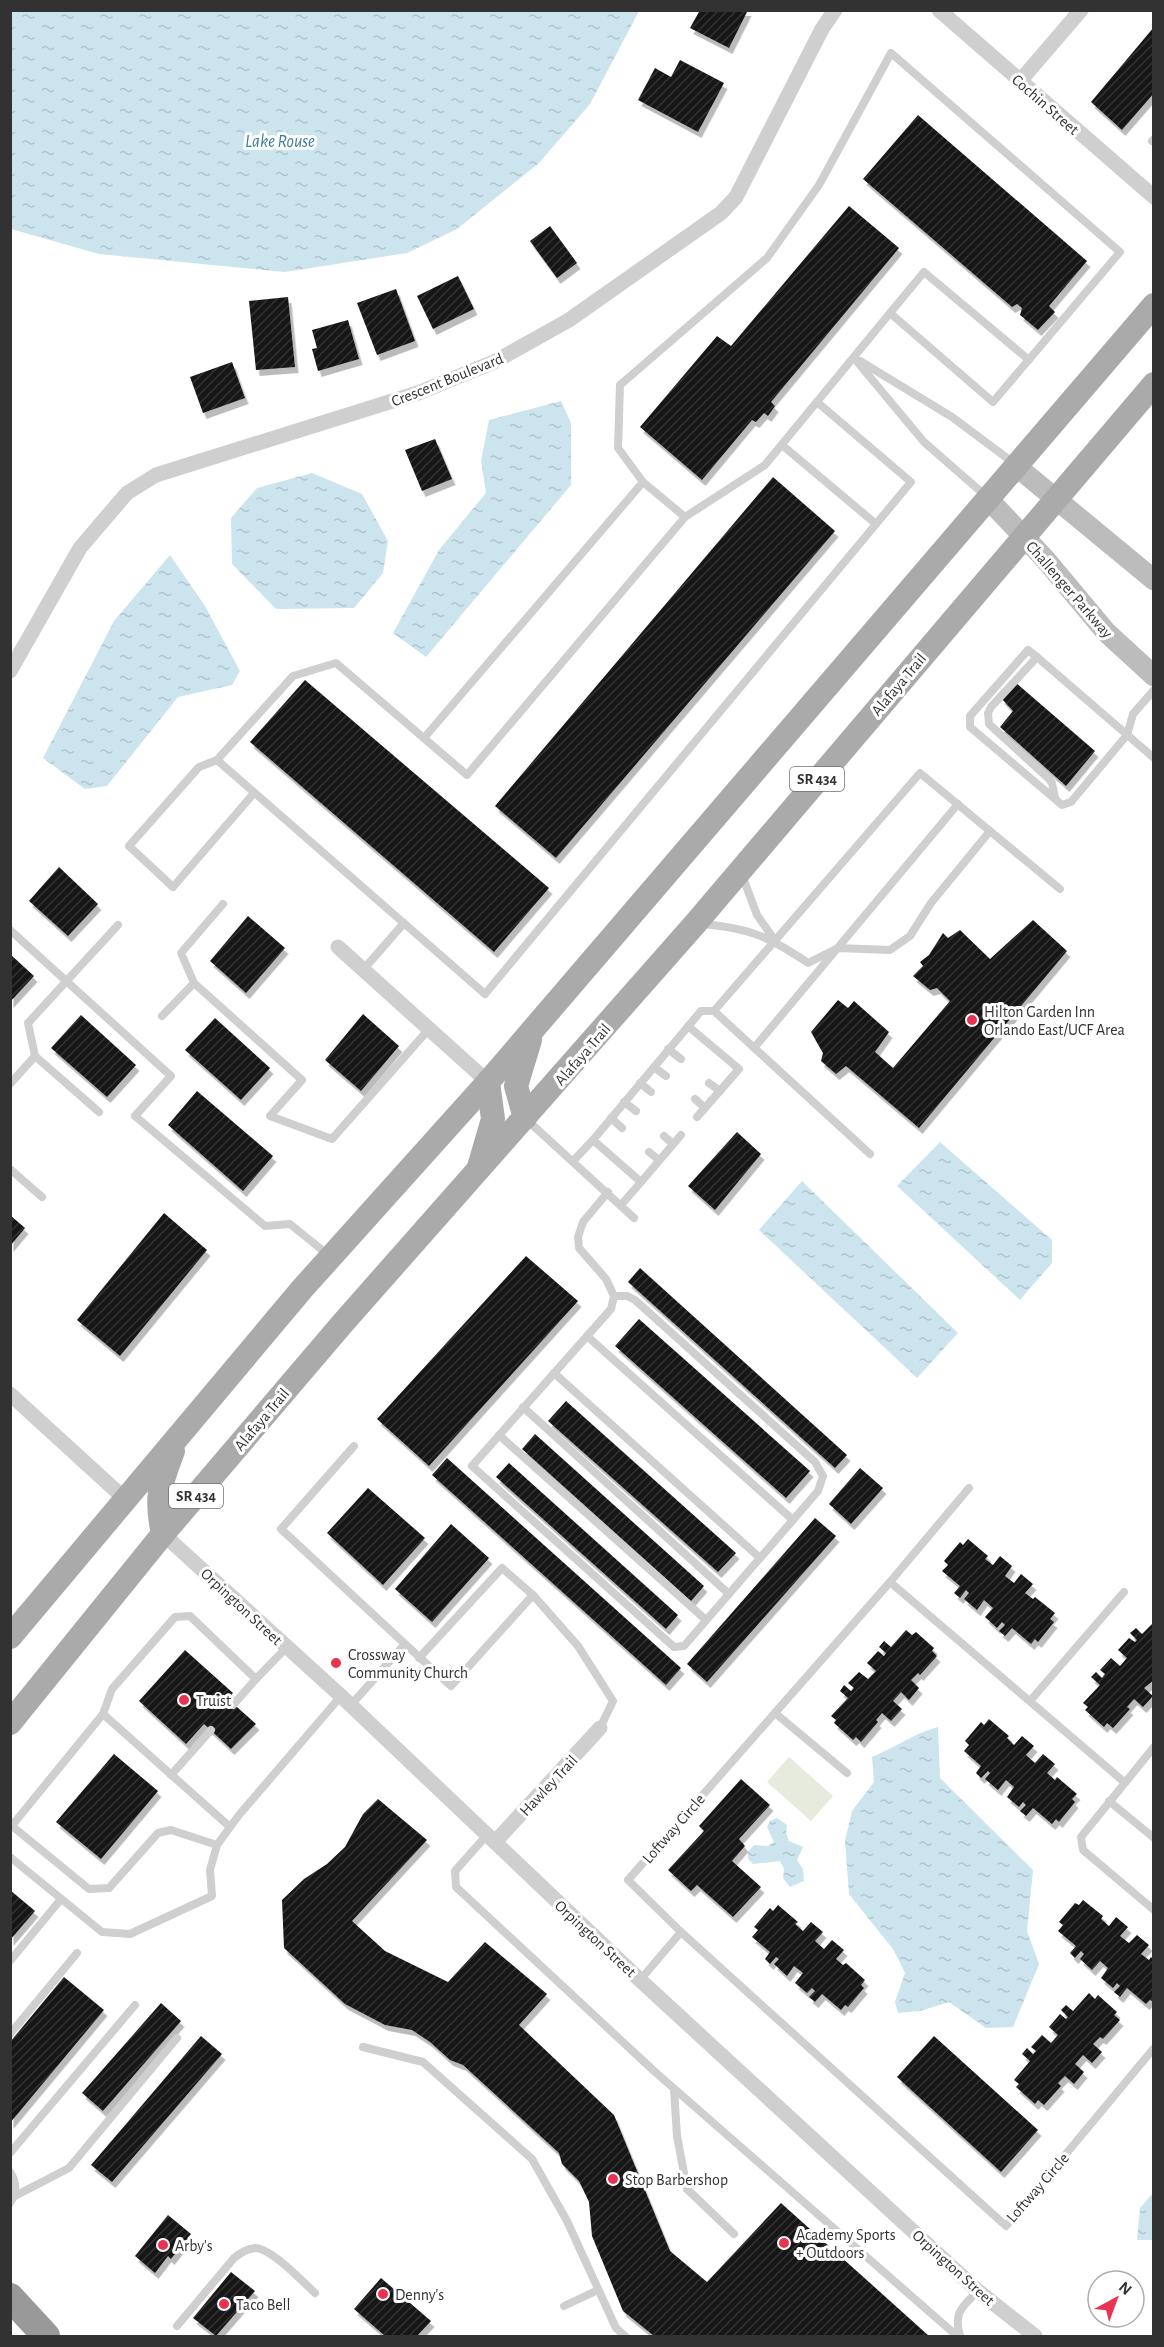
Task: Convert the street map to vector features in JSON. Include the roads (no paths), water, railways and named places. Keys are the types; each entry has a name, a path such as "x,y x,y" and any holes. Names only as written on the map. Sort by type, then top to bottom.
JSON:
{"highway":[{"path":"10,2297 46,2337"}],"main road":[{"name":"SR 434","path":"10,1637 180,1431 331,1257 488,1082 1154,304"},
{"name":"Alafaya Trail","path":"10,1723 164,1534 342,1324 695,924 1154,384"},
{"path":"1016,466 1154,580"},
{"name":"Challenger Parkway","path":"988,499 1106,632 1154,676"},
{"path":"525,1118 516,1086 533,1029"},
{"path":"478,1172 493,1119 488,1082"},
{"path":"164,1534 158,1506 159,1488 180,1431"}],"street":[{"name":"Crescent Boulevard","path":"10,671 80,548 127,493 156,475 418,393 494,362 569,320 721,213 736,197 822,29 835,10"},
{"name":"Cochin Street","path":"939,10 1154,196"},
{"path":"1020,81 1081,10"},
{"path":"338,947 488,1082"},
{"path":"10,1394 125,1499"},
{"name":"Orpington Street","path":"164,1534 346,1701 640,1980 978,2291 1035,2337"},
{"name":"Hawley Trail","path":"491,1839 600,1728"}],"lane":[{"path":"686,517 643,482 618,448 620,386 767,258 819,185 891,52 1120,252 993,402 890,313"},
{"path":"254,793 173,886 129,846 200,767 216,760 293,676 336,663 467,774 686,517 765,465 924,272 1029,360"},
{"path":"854,358 952,417 1016,466"},
{"path":"854,358 924,442 988,499"},
{"path":"216,760 485,994 911,482 817,402"},
{"path":"782,445 876,524"},
{"path":"424,738 643,482"},
{"path":"1154,690 1133,714 1127,735 1071,802 1062,805 970,727 970,716 1028,650 1037,657 1127,735 1154,758"},
{"path":"1037,657 992,706 988,713 989,724 1049,779 1055,799"},
{"path":"714,1011 920,773 1060,889"},
{"path":"754,1048 958,804"},
{"path":"695,924 745,929 774,940 808,963 838,948 890,950 910,936 931,903 990,831"},
{"path":"741,870 757,915 774,940"},
{"path":"223,904 181,953 194,983 302,1080 270,1116 332,1139 429,1029"},
{"path":"363,970 404,923"},
{"path":"99,1112 35,1056 28,1023 118,925"},
{"path":"10,930 171,1076 135,1116 265,1226 290,1224 331,1257"},
{"path":"162,1016 194,983"},
{"path":"573,1161 701,1011 714,1011 870,1154"},
{"path":"688,1026 739,1069 697,1117"},
{"path":"668,1049 681,1059"},
{"path":"10,1084 35,1056"},
{"path":"654,1066 666,1076"},
{"path":"640,1083 651,1092"},
{"path":"709,1083 720,1091"},
{"path":"695,1099 705,1108"},
{"path":"624,1102 636,1112"},
{"path":"525,1118 634,1218"},
{"path":"611,1118 622,1128"},
{"path":"621,1205 681,1135"},
{"path":"664,1136 673,1144"},
{"path":"593,1140 641,1182"},
{"path":"650,1152 660,1160"},
{"path":"10,1169 42,1197"},
{"path":"608,1192 582,1222 578,1237 579,1248 606,1279 614,1296 611,1308 472,1466 674,1647 684,1646 818,1491 823,1476 815,1462 635,1300 627,1296 614,1296"},
{"path":"587,1336 793,1520"},
{"path":"554,1373 759,1558"},
{"path":"523,1407 729,1594"},
{"path":"499,1435 706,1620"},
{"path":"354,1446 280,1529 451,1686 533,1595"},
{"name":"Loftway Circle","path":"969,1488 890,1582 628,1880 681,1932 1006,2226 1154,2048"},
{"path":"419,1658 502,1568 533,1595 578,1646 613,1701 600,1728"},
{"path":"890,1582 1124,1781"},
{"path":"1030,1701 1124,1592"},
{"path":"217,1845 171,1830 158,1833 109,1888 88,1890 11,1827 103,1714 112,1689 175,1617 190,1616 256,1679"},
{"path":"10,1857 102,1932 130,1934 212,1896 210,1870 217,1845 230,1827 346,1701 405,1644"},
{"path":"234,1705 287,1647"},
{"path":"775,1713 847,1773"},
{"path":"103,1714 230,1827"},
{"path":"171,1775 211,1730"},
{"path":"1154,1747 1124,1781 1081,1837 1083,1850 1154,1910"},
{"path":"1109,1801 1154,1838"},
{"path":"491,1839 455,1871 456,1887 674,2089 958,2337"},
{"path":"10,1961 61,1899"},
{"path":"640,1980 681,1932"},
{"path":"10,2034 77,1953"},
{"path":"10,2152 135,2005"},
{"path":"13,2199 69,2168 177,2038"},
{"path":"363,2047 423,2062 532,2159 567,2221 616,2328 625,2337"},
{"path":"674,2089 677,2136 687,2189 734,2234"},
{"path":"10,2172 15,2179 13,2199"},
{"path":"177,2326 234,2258 244,2250 257,2248 270,2254 315,2293"},
{"path":"564,2306 598,2290"},
{"path":"958,2337 956,2323 961,2308 978,2291"}],"water":[{"name":"Lake Rouse","path":"10,11 639,11 590,104 539,163 457,229 407,253 285,272 99,254 11,229"},
{"path":"561,401 571,423 571,485 426,657 393,633 439,550 486,493 481,461 489,420"},
{"path":"312,473 362,494 388,541 383,573 354,608 276,609 232,564 231,518 257,488"},
{"path":"170,555 205,606 240,671 232,685 178,697 107,786 85,789 43,758 114,621"},
{"path":"940,1142 1052,1240 1052,1263 1020,1300 897,1186"},
{"path":"802,1181 958,1333 917,1378 759,1230"},
{"path":"938,1727 940,1778 1033,1870 1027,1931 1039,1964 1013,2027 986,2028 949,2002 920,2011 898,2013 895,2002 905,1973 893,1949 849,1894 845,1841 852,1811 874,1782 872,1757"},
{"path":"777,1818 787,1825 786,1833 789,1841 803,1847 797,1860 803,1869 804,1881 790,1887 783,1878 784,1869 780,1861 753,1864 748,1859 748,1852 754,1845 768,1846 774,1842 767,1827 770,1821"},
{"path":"1153,2193 1153,2240 1137,2240 1140,2208"}],"place":[{"name":"Hilton Garden Inn Orlando East/UCF Area","path":"972,1020"},
{"name":"Crossway Community Church","path":"336,1663"},
{"name":"Truist","path":"184,1700"},
{"name":"Stop Barbershop","path":"613,2179"},
{"name":"Academy Sports + Outdoors","path":"784,2243"},
{"name":"Arby's","path":"163,2245"},
{"name":"Denny's","path":"383,2294"},
{"name":"Taco Bell","path":"224,2304"}]}
